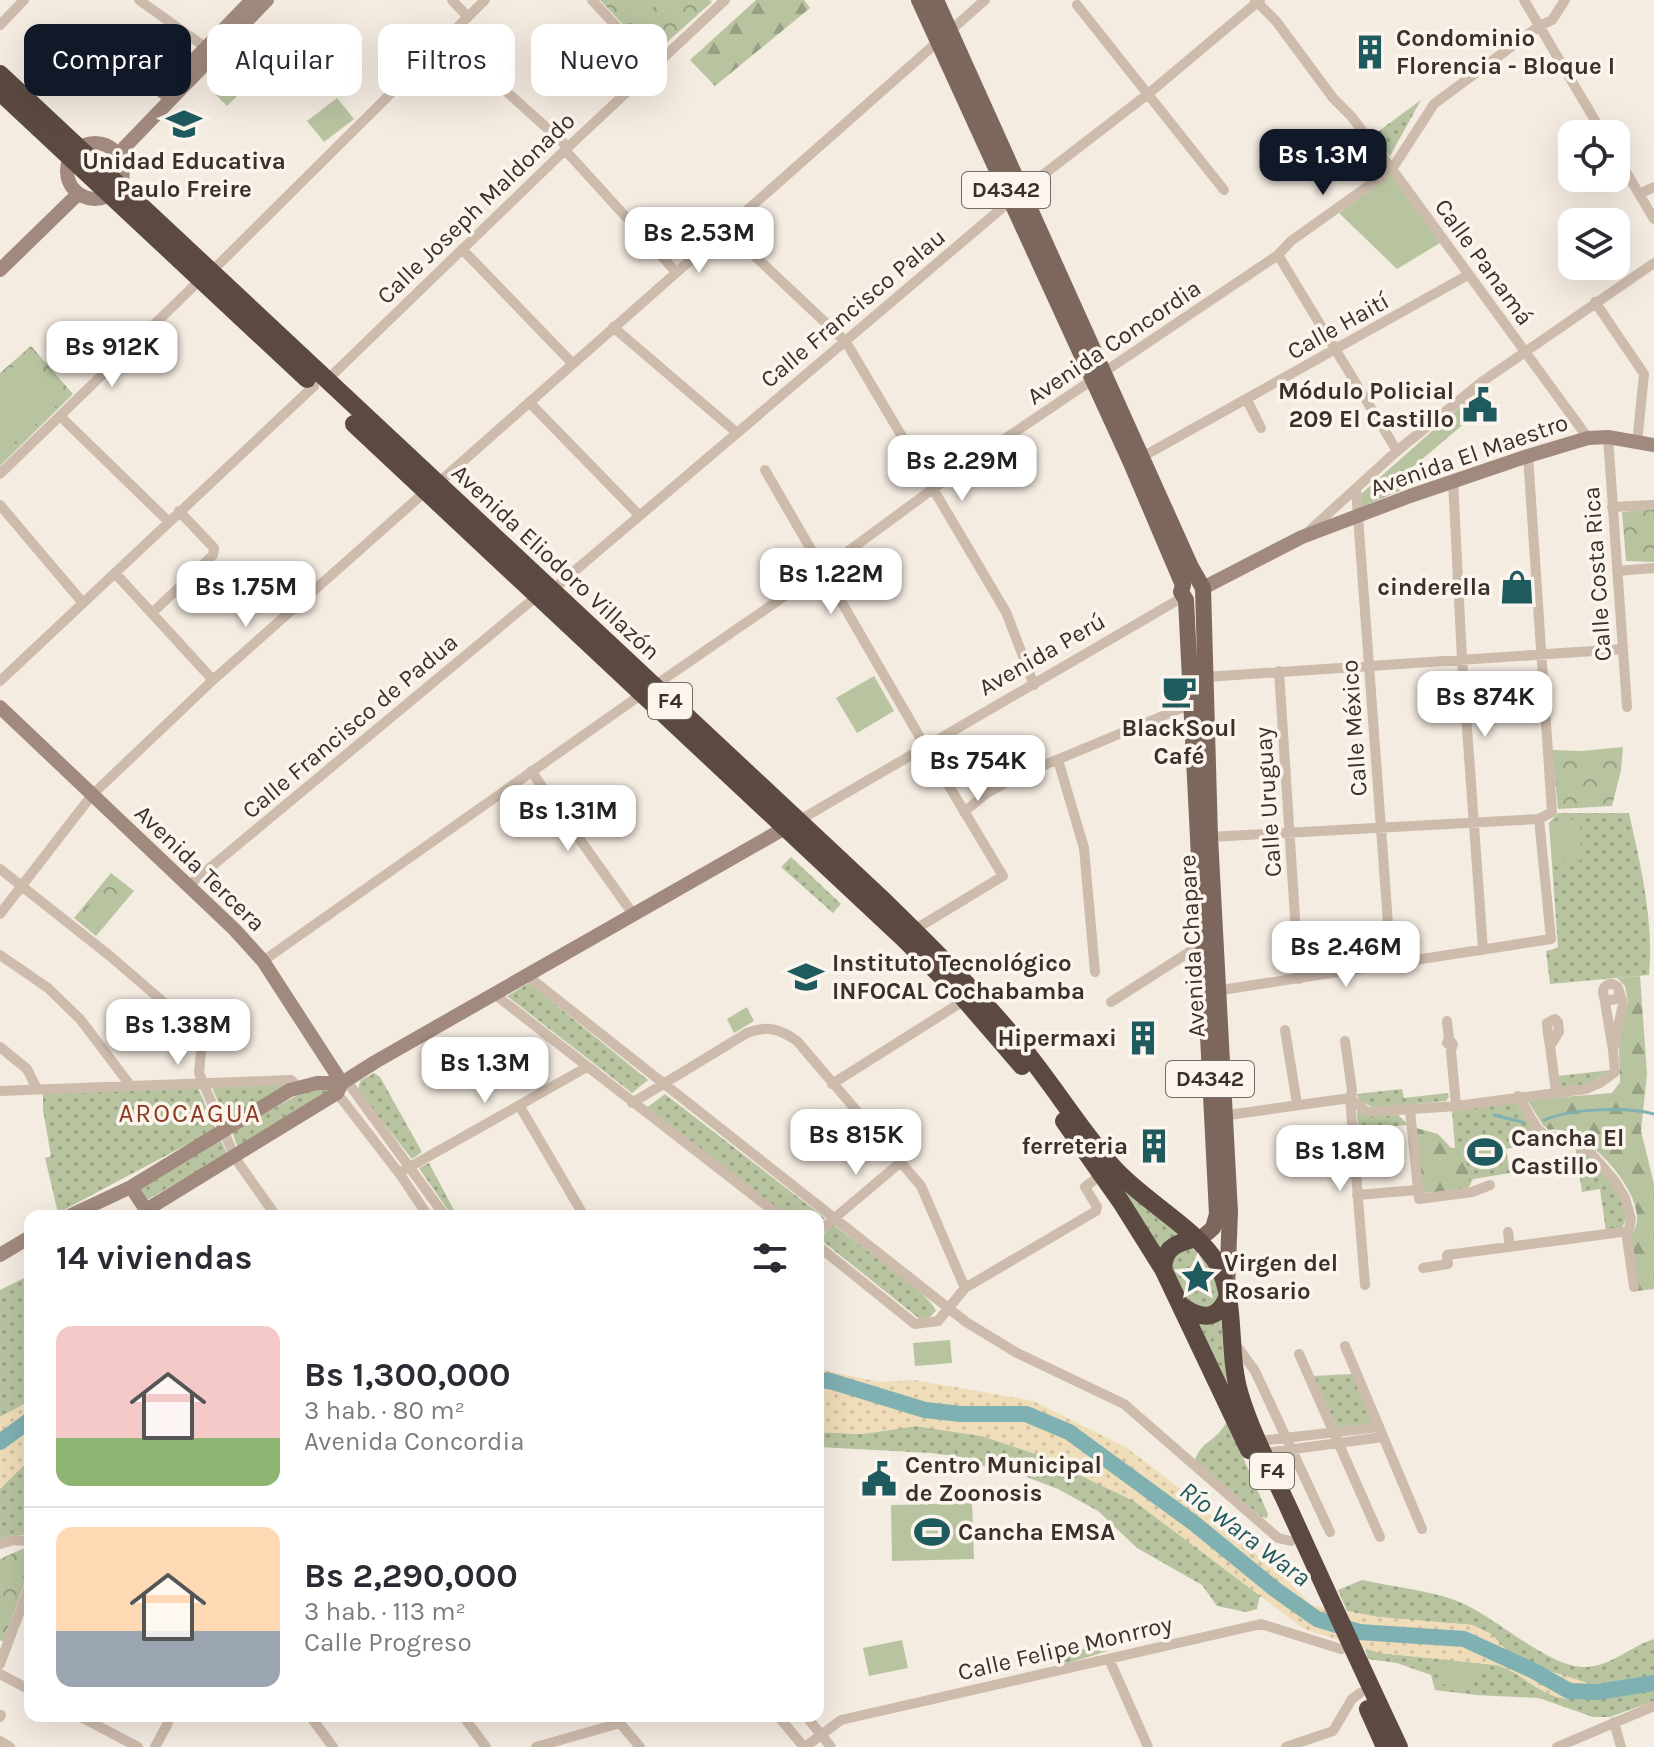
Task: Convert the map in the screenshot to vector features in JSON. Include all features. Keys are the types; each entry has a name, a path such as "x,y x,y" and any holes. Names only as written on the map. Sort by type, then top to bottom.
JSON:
{"highway":[{"name":"Avenida Eliodoro Villazón","path":"0,74 115,191 544,594 792,824 914,930 976,993 1019,1043 1112,1166 1197,1239"},
{"name":"Avenida Eliodoro Villazón","path":"0,92 75,152"},
{"name":"Avenida Eliodoro Villazón","path":"792,824 965,1000 1036,1083 1102,1174 1163,1269"},
{"path":"1163,1269 1163,1260 1170,1248 1197,1239"},
{"name":"F4","path":"1197,1239 1220,1269 1227,1296 1233,1363 1240,1395 1360,1693 1385,1747"},
{"name":"F4","path":"1163,1269 1291,1541 1326,1603"},
{"path":"1183,1307 1195,1315 1211,1316 1218,1312 1227,1296"},
{"name":"F4","path":"1344,1647 1399,1747"}],"main road":[{"name":"Avenida Chapare","path":"919,0 945,36"},
{"name":"Avenida Chapare","path":"936,0 945,36 1098,377 1131,463 1193,591 1189,705 1202,944 1211,991"},
{"name":"Avenida Chapare","path":"1098,377 1142,457 1193,591 1205,677 1211,991 1227,1296"},
{"path":"1197,1239 1213,1228 1223,1213"}],"street":[{"path":"0,25 24,0"},
{"path":"139,0 205,47"},
{"path":"114,151 205,47 252,0"},
{"path":"114,151 267,0"},
{"path":"452,0 468,17"},
{"path":"461,24 485,0"},
{"path":"592,0 614,24"},
{"name":"Calle Joseph Maldonado","path":"667,53 724,0"},
{"path":"0,914 92,795 213,680 985,0"},
{"path":"1524,0 1595,120"},
{"name":"Avenida Concordia","path":"263,961 824,569 933,488 1278,255 1291,241 1392,169 1434,104 1539,26 1552,20 1565,0"},
{"name":"Calle Francisco Palau","path":"544,594 1016,196 1148,94 1257,1"},
{"name":"Calle Panamá","path":"1257,1 1392,169 1588,438"},
{"path":"1077,5 1224,190"},
{"path":"0,474 388,96"},
{"path":"510,96 566,148 676,272"},
{"name":"Calle Joseph Maldonado","path":"0,681 168,521 320,383 621,96"},
{"path":"93,143 114,151 123,166 115,191 95,200 75,191 67,174 75,152 93,143"},
{"path":"1630,179 1654,219"},
{"path":"1639,194 1654,187"},
{"path":"0,270 7,255 75,191"},
{"path":"725,228 846,342 1006,612 1034,685"},
{"path":"462,249 573,364"},
{"path":"1278,255 1397,451"},
{"name":"Avenida Perú","path":"792,824 1193,591 1302,537 1397,451 1483,381 1654,263"},
{"name":"Calle Haití","path":"1142,457 1468,275"},
{"path":"1595,302 1644,374 1637,443"},
{"path":"613,327 736,432"},
{"path":"1247,400 1261,428"},
{"path":"529,402 639,515"},
{"path":"60,416 168,521"},
{"name":"Avenida El Maestro","path":"1302,537 1453,481 1588,438 1608,437 1654,445"},
{"name":"Calle Costa Rica","path":"1608,437 1627,707"},
{"path":"1210,837 1539,819 1552,812 1528,456"},
{"path":"765,470 1003,876 914,930"},
{"path":"1453,481 1483,950"},
{"name":"Calle México","path":"1356,489 1391,964"},
{"path":"0,505 83,603"},
{"path":"1612,507 1654,505"},
{"path":"152,613 213,555 214,548 210,542 179,511"},
{"path":"1617,571 1654,568"},
{"path":"115,573 213,680"},
{"name":"Calle Francisco de Padua","path":"188,886 544,594"},
{"path":"1205,677 1623,649"},
{"name":"Calle Uruguay","path":"1279,671 1299,979"},
{"path":"964,812 987,793 1018,776 1189,705"},
{"name":"Avenida Tercera","path":"2,714 92,795 263,961 424,1210"},
{"path":"1058,760 1084,848 1095,972"},
{"path":"531,771 633,914"},
{"path":"1211,991 1551,939 1539,819"},
{"path":"153,1210 342,1085 493,993 792,824"},
{"path":"0,869 110,956 197,1031 202,1040 199,1073 235,1158 272,1210"},
{"path":"1111,1002 1202,944"},
{"path":"0,955 48,988 80,1019 130,1085"},
{"path":"525,974 821,1210"},
{"path":"1218,1116 1350,1098 1367,1112 1456,1106 1586,1089 1615,1072 1604,996 1604,988 1608,985 1616,986 1623,1004 1613,1050"},
{"path":"493,993 772,1210"},
{"path":"832,1084 965,1000"},
{"path":"1447,1021 1449,1039 1453,1044 1456,1106"},
{"path":"632,1103 661,1083 759,1028 773,1028 797,1041 921,1186 965,1288"},
{"path":"1285,1030 1297,1104"},
{"path":"1551,1038 1556,1092"},
{"path":"1345,1041 1352,1090 1350,1098 1365,1285"},
{"path":"0,1047 27,1069 37,1089"},
{"path":"399,1173 587,1067"},
{"path":"0,1091 291,1080 298,1087"},
{"path":"82,1210 131,1187 298,1087 326,1082 342,1085"},
{"name":"Avenida Tercera","path":"342,1085 411,1167 441,1210"},
{"path":"1518,1096 1537,1128 1545,1135 1573,1140 1600,1163 1625,1198 1631,1219 1627,1238 1634,1287"},
{"path":"519,1105 580,1210"},
{"path":"1410,1110 1419,1199 1472,1192 1490,1185"},
{"path":"824,1226 901,1162"},
{"path":"824,1251 915,1324 938,1321 965,1288 1096,1211 1097,1207 1085,1187 1102,1174"},
{"path":"131,1187 146,1210"},
{"path":"1357,1195 1417,1190"},
{"path":"824,1213 988,1338 1124,1404 1278,1538 1291,1541"},
{"path":"1423,1268 1448,1264 1447,1255 1629,1231"},
{"path":"1508,1232 1510,1247"},
{"path":"0,1255 24,1241"},
{"path":"1231,1337 1255,1371 1330,1532"},
{"path":"1345,1346 1422,1529"},
{"path":"1299,1354 1380,1537"},
{"path":"1261,1447 1291,1450 1336,1438 1381,1432"},
{"path":"1261,1447 1286,1438 1336,1438"},
{"path":"0,1544 24,1541"},
{"path":"0,1664 24,1600"},
{"name":"Calle Felipe Monrroy","path":"804,1747 841,1720 1261,1624 1344,1647"},
{"path":"1109,1659 1148,1747"},
{"path":"0,1674 24,1687"},
{"path":"1286,1747 1333,1731 1352,1699 1360,1693"},
{"path":"1557,1747 1583,1743 1614,1722 1654,1706"},
{"path":"90,1722 138,1747"},
{"path":"314,1722 333,1747"},
{"path":"467,1722 486,1747"},
{"path":"536,1747 607,1722"},
{"path":"621,1722 640,1747"},
{"path":"783,1722 804,1747"},
{"path":"811,1722 831,1747"},
{"path":"1614,1722 1621,1747"},
{"path":"155,1747 168,1723"},
{"path":"0,1741 10,1747"}],"green space":[{"path":"600,0 712,2 667,42 667,24 623,24"},
{"path":"616,0 662,0 637,22"},
{"path":"756,0 804,0 810,8 715,86 690,60"},
{"path":"217,96 237,96 227,106"},
{"path":"337,98 354,119 324,142 307,121"},
{"path":"1421,100 1390,156 1372,136"},
{"path":"1391,175 1440,243 1397,269 1339,213"},
{"path":"31,346 73,394 0,466 0,373"},
{"path":"28,354 66,397 0,455 0,378"},
{"path":"1482,387 1492,400 1401,477 1406,488 1362,507 1361,494"},
{"path":"1654,509 1654,562 1626,561 1622,512"},
{"path":"874,676 894,711 857,733 836,698"},
{"path":"1623,747 1612,806 1558,809 1552,750"},
{"path":"1558,813 1629,813 1648,914 1649,975 1550,984 1546,951 1558,948 1549,823"},
{"path":"1580,819 1581,860 1554,862 1552,821"},
{"path":"791,857 841,904 833,913 781,867"},
{"path":"111,873 134,891 96,936 74,918"},
{"path":"101,891 117,903 98,928 82,915"},
{"path":"1640,976 1647,1074 1641,1131 1654,1184 1654,1289 1637,1291 1630,1241 1637,1216 1627,1188 1591,1146 1577,1136 1549,1130 1543,1125 1527,1100 1612,1093 1620,1082 1619,1045 1628,1002 1625,986 1617,978"},
{"path":"529,983 648,1080 632,1093 507,996"},
{"path":"747,1007 754,1021 734,1033 727,1019"},
{"path":"1611,1070 1584,1087 1560,1088 1557,1076"},
{"path":"374,1073 380,1077 422,1152 412,1159 358,1091 360,1081"},
{"path":"325,1083 330,1092 238,1148 232,1132 317,1084"},
{"path":"298,1084 227,1123 212,1087"},
{"path":"198,1088 216,1129 64,1210 57,1210 45,1158 51,1156 43,1094"},
{"path":"1402,1089 1404,1098 1448,1093 1449,1097 1446,1101 1374,1108 1360,1101 1356,1094"},
{"path":"665,1094 815,1210 777,1210 645,1109"},
{"path":"1516,1102 1540,1142 1506,1149 1510,1173 1473,1179 1468,1189 1424,1193 1417,1153 1455,1148 1452,1110"},
{"path":"1357,1110 1369,1116 1398,1115 1409,1125 1358,1129"},
{"path":"1416,1128 1438,1134 1455,1152 1466,1156 1469,1183 1453,1191 1436,1193 1426,1189 1425,1184 1413,1181 1408,1136"},
{"name":"Cancha El Castillo","path":"1492,1133 1500,1165 1478,1170 1470,1139"},
{"path":"220,1138 227,1154 147,1200 137,1186"},
{"path":"1575,1145 1614,1186 1627,1217 1622,1228 1606,1231 1600,1189 1582,1192"},
{"path":"429,1163 454,1210 448,1210 419,1168"},
{"path":"1123,1188 1184,1236 1160,1251 1121,1191"},
{"path":"833,1224 906,1280 936,1311 921,1320 824,1242 824,1234"},
{"path":"1192,1248 1205,1259 1220,1291 1214,1309 1191,1306 1170,1270 1171,1253"},
{"path":"24,1278 24,1404 0,1417 0,1290"},
{"path":"1221,1318 1226,1370 1243,1421 1196,1322"},
{"path":"950,1340 952,1363 915,1366 913,1343"},
{"path":"1352,1374 1372,1422 1370,1426 1338,1429 1312,1376"},
{"path":"1227,1421 1268,1514 1267,1518 1194,1462 1201,1449"},
{"path":"916,1426 982,1436 1036,1454 1134,1501 1260,1595 1257,1609 1246,1612 1217,1606 1202,1585 1137,1548 1098,1511 1058,1489 1003,1468 931,1453 824,1447 824,1432 862,1434"},
{"path":"24,1465 24,1535 0,1539 0,1489"},
{"name":"Cancha EMSA","path":"972,1503 974,1559 892,1561 891,1505"},
{"path":"24,1548 24,1584 3,1642 0,1640 0,1559"},
{"path":"1362,1580 1457,1601 1539,1650 1572,1665 1596,1666 1654,1639 1654,1675 1617,1686 1591,1684 1527,1664 1508,1652 1491,1634 1472,1625 1377,1617 1347,1611 1338,1590"},
{"path":"902,1640 908,1668 869,1676 863,1648"},
{"path":"1060,1647 1108,1651 1065,1664"},
{"path":"1365,1648 1380,1653 1497,1665 1547,1693 1571,1699 1600,1698 1654,1686 1654,1701 1610,1717 1593,1717 1539,1698 1435,1690 1431,1675 1397,1663 1368,1659"},
{"path":"1443,1659 1478,1666 1473,1690 1438,1683"}],"sand":[{"path":"824,1370 879,1382 914,1380 1033,1401 1127,1448 1196,1501 1222,1527 1280,1573 1311,1605 1377,1617 1472,1625 1491,1634 1508,1652 1527,1664 1591,1684 1617,1686 1654,1675 1654,1686 1600,1698 1558,1697 1497,1665 1380,1653 1304,1629 1134,1501 1036,1454 982,1436 916,1426 862,1434 824,1432"},
{"path":"24,1404 24,1465 0,1489 0,1417"}],"waterway":[{"path":"1544,1120 1568,1113 1599,1110 1654,1114"},
{"path":"1494,1115 1522,1122"},
{"name":"Río Wara Wara","path":"824,1380 925,1410 961,1414 1026,1414 1069,1432 1195,1524 1317,1619 1359,1632 1464,1639 1569,1691 1598,1692 1654,1683"},
{"name":"Río Wara Wara","path":"0,1442 24,1424"}],"place":[{"name":"Condominio Florencia - Bloque I","path":"1370,52"},
{"name":"Unidad Educativa Paulo Freire","path":"184,124"},
{"name":"Módulo Policial 209 El Castillo","path":"1480,405"},
{"name":"cinderella","path":"1517,587"},
{"name":"BlackSoul Café","path":"1179,691"},
{"name":"Instituto Tecnológico INFOCAL Cochabamba","path":"806,977"},
{"name":"Hipermaxi","path":"1143,1038"},
{"name":"ferreteria","path":"1154,1146"},
{"name":"Cancha El Castillo","path":"1485,1152"},
{"name":"Virgen del Rosario","path":"1198,1277"},
{"name":"Centro Municipal de Zoonosis","path":"879,1479"},
{"name":"Cancha EMSA","path":"932,1532"}],"district":[{"name":"AROCAGUA","path":"190,1113"}]}
